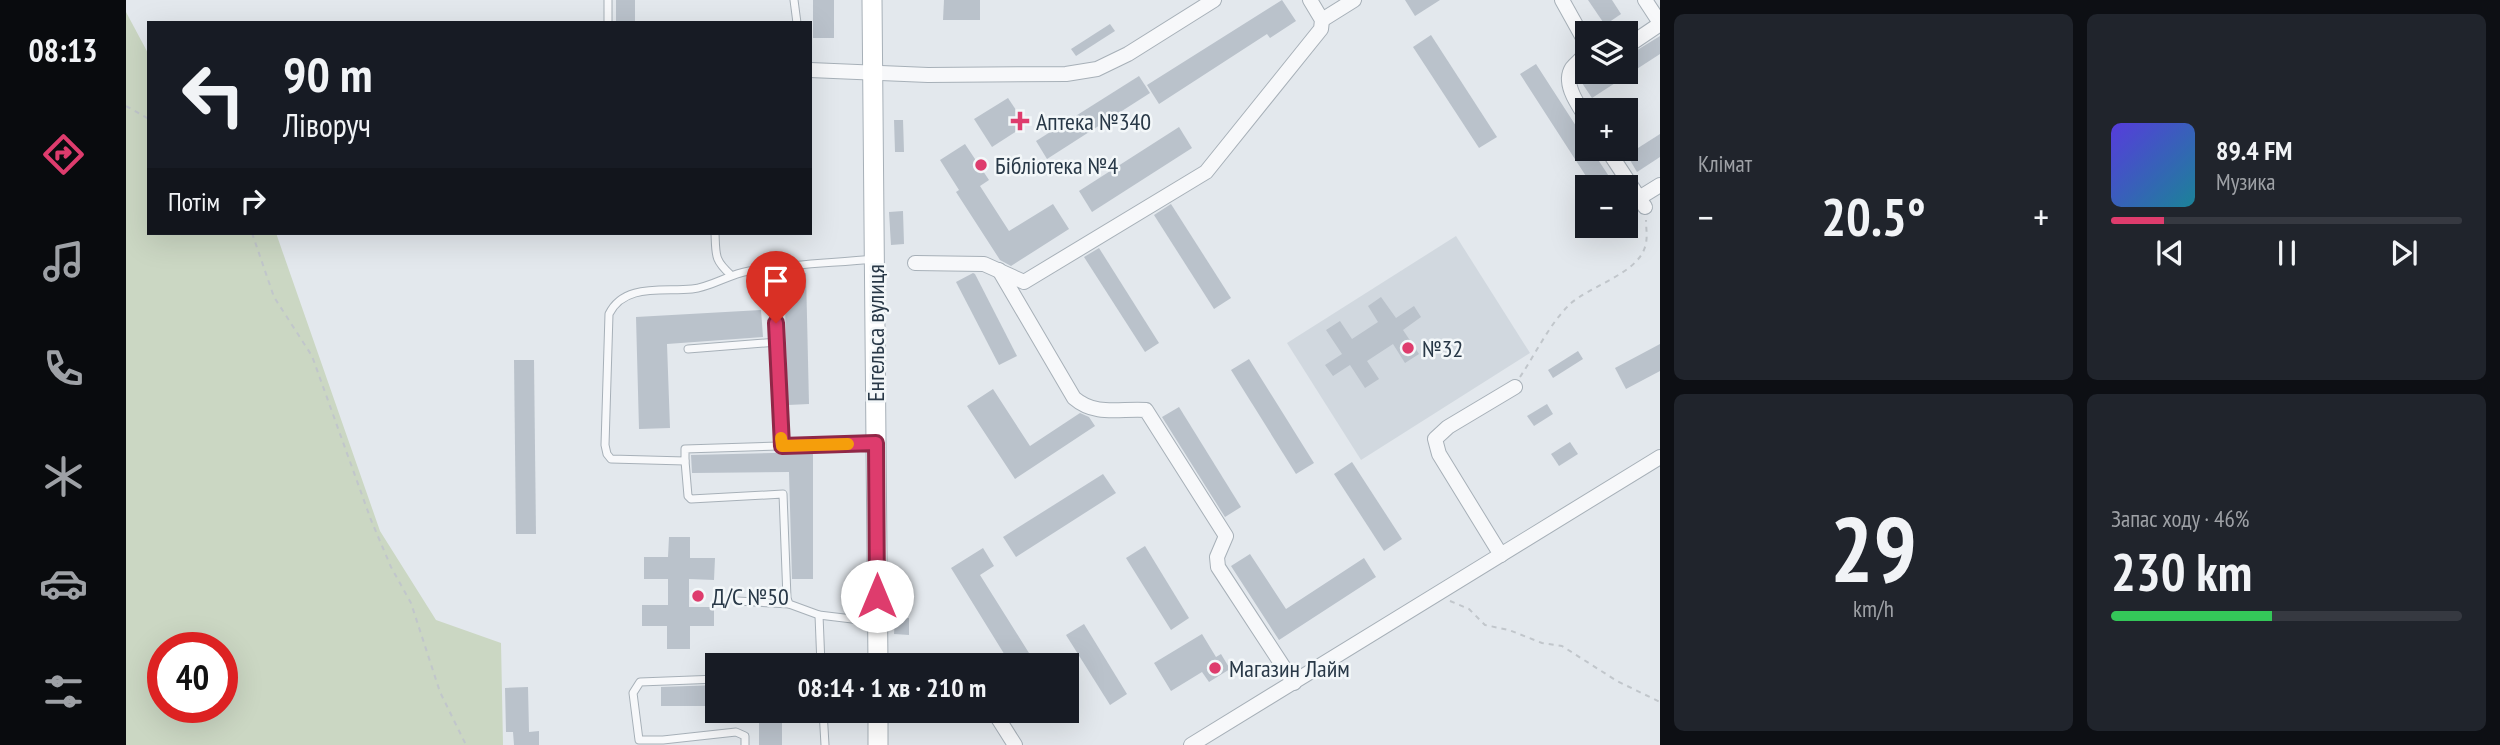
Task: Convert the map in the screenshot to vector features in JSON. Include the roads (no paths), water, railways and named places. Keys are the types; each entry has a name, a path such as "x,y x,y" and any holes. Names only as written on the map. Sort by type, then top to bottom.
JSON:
{"street":[{"name":"Енгельса вулиця","path":"872,0 878,653"},
{"path":"812,70 928,75 1066,74 1097,69 1128,54 1214,0"},
{"path":"915,263 984,264 1024,282 1206,172 1321,29 1322,20 1310,0"},
{"path":"1322,20 1354,0"},
{"path":"1562,0 1575,23"},
{"path":"1638,39 1660,24 1645,0"},
{"path":"1575,65 1568,78 1575,99"},
{"path":"1615,161 1642,203 1660,185"},
{"path":"999,270 1074,398 1091,408 1105,411 1146,410 1226,536 1217,557 1219,567 1294,683"},
{"path":"1501,555 1439,454 1435,439 1448,427 1515,387"},
{"path":"1191,745 1660,457"},
{"path":"878,723 878,745"},
{"path":"1001,723 1015,745"}],"lane":[{"path":"608,0 608,21"},
{"path":"794,0 797,21"},
{"path":"715,235 716,258 732,275"},
{"path":"685,461 611,459 607,454 608,314 613,305 624,297 640,292 693,289 749,271 874,259"},
{"path":"774,284 782,446"},
{"path":"688,349 777,342"},
{"path":"789,604 783,494 691,499 688,496 685,449 876,443"},
{"path":"737,601 789,604 819,615 877,622"},
{"path":"819,615 821,653"},
{"path":"705,679 640,681 634,693 639,740 736,732 745,736 745,745"},
{"path":"824,723 825,745"}],"place":[{"name":"Аптека №340","path":"1020,121"},
{"name":"Бібліотека №4","path":"981,165"},
{"name":"№32","path":"1408,348"},
{"name":"Д/С №50","path":"698,596"},
{"name":"Магазин Лайм","path":"1215,668"}]}
